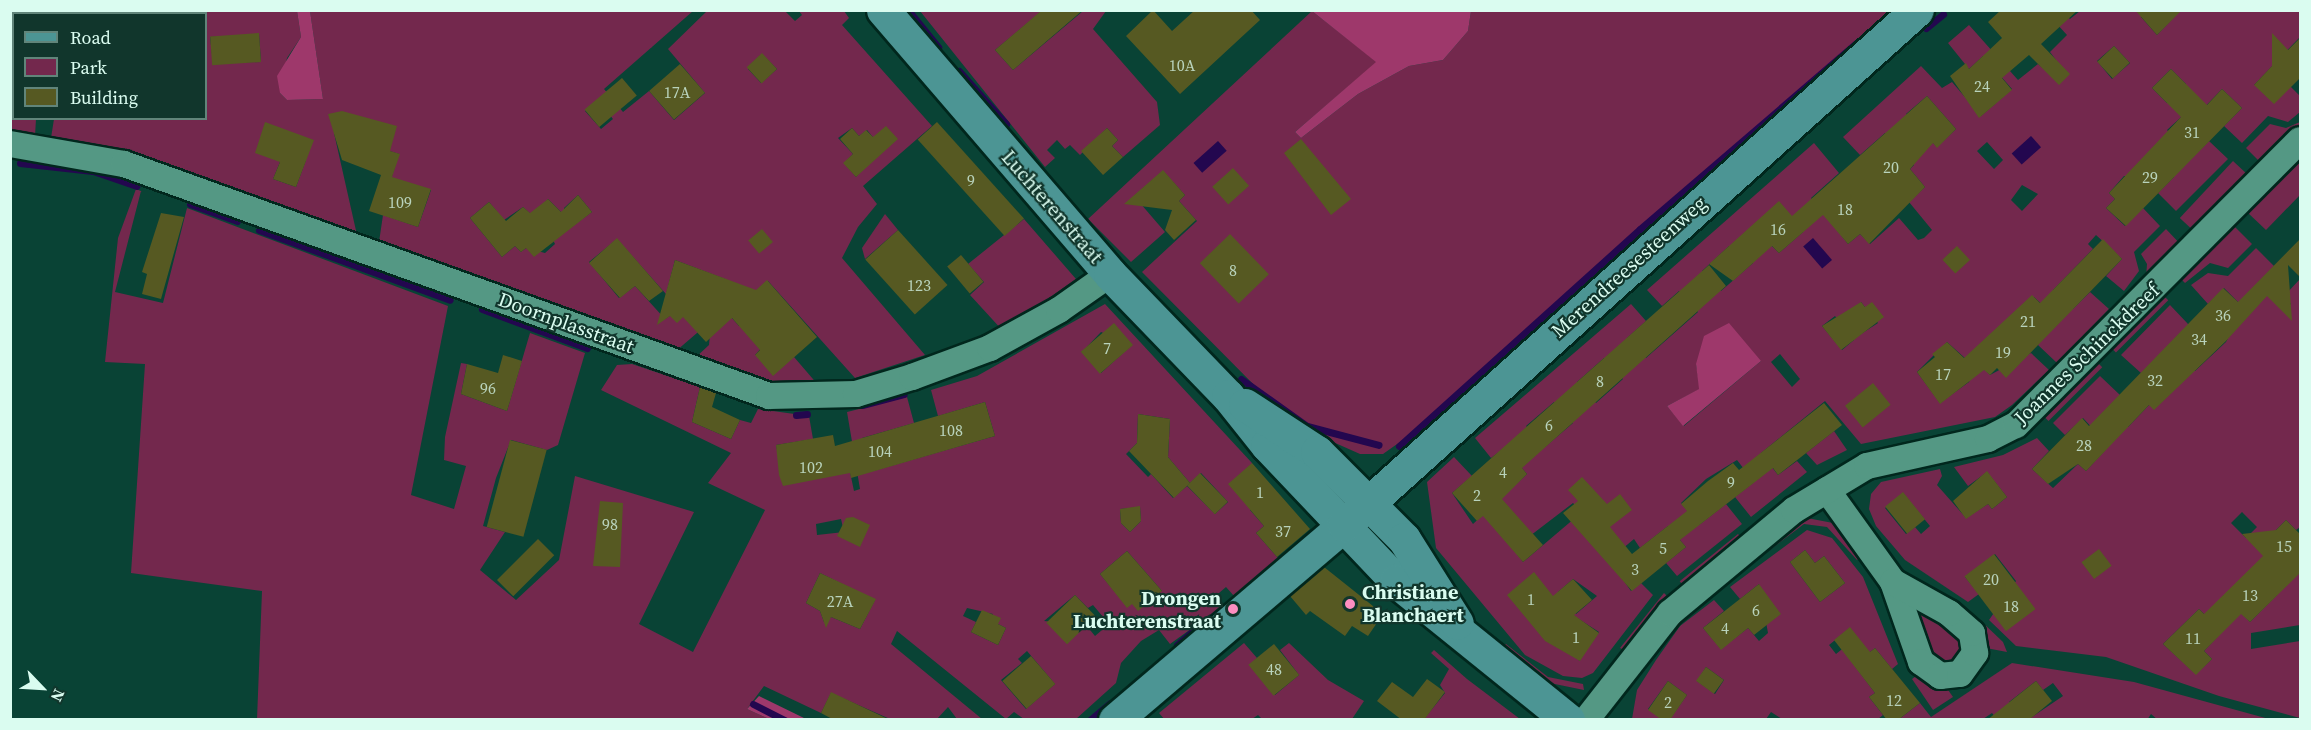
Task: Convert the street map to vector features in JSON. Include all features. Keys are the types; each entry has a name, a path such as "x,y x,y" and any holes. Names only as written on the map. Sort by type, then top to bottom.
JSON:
{"street":[{"name":"Luchterenstraat","path":"883,10 1110,274 1228,396 1267,445 1396,581 1462,632 1568,720"},
{"name":"Merendreesesteenweg","path":"1115,720 1369,503 1917,10"},
{"name":"Joannes Schinckdreef","path":"1586,720 1670,613 1794,510 1867,466 1988,439 2016,425 2301,140"},
{"name":"Doornplasstraat","path":"10,144 124,164 769,396 856,394 912,377 990,348 1059,310 1110,274"},
{"name":"Luchterenstraat","path":"1228,396 1317,452 1369,503 1404,539 1462,632"},
{"path":"1827,490 1893,582"}],"green space":[{"path":"66,11 297,11 301,37 287,58 280,93 287,100 323,99 310,11 693,11 604,89 623,112 649,91 674,120 705,93 668,49 707,11 785,11 795,21 802,15 799,11 844,11 849,18 842,25 932,126 863,186 877,204 858,227 842,258 925,355 855,378 768,281 730,316 739,326 747,318 764,345 755,355 794,357 819,386 771,385 695,358 709,345 711,321 676,351 379,242 383,215 418,227 431,190 391,179 399,154 334,133 357,235 115,151 51,138 54,120 207,120 207,12","holes":["259,34 261,62 213,63 210,37","762,54 777,69 761,83 748,69","597,100 613,119 601,129 585,111","852,128 859,136 867,130 882,148 856,177 844,163 853,154 838,138","306,160 296,187 273,179 280,162","578,195 592,212 553,240 555,244 545,253 526,248 521,252 515,246 502,257 470,218 489,202 504,220 523,207 533,216 548,199 565,216 564,208","617,239 666,294 675,260 725,279 665,319 635,286 619,298 589,262"]},
{"path":"920,11 1042,11 995,50 1013,70 1083,11 1106,11 1093,29 1157,102 1160,125 1123,157 1112,146 1118,140 1107,128 1080,155 1070,145 1065,149 1057,140 1047,150 1055,158 1045,167"},
{"path":"1312,11 1377,62 1295,132 1301,138 1358,94 1409,66 1443,60 1468,31 1471,11 1889,11 1407,437 1383,454 1360,454 1324,438 1266,397 1142,272 1197,221 1179,201 1185,195 1163,171 1134,196 1165,232 1131,262 1088,219"},
{"path":"2045,11 2062,11 2070,19 2080,11 2148,11 2141,17 2157,35 2180,11 2300,11 2300,37 2254,85 2291,87 2300,96 2300,112 2288,122 2268,116 2242,143 2224,126 2242,108 2222,89 2198,114 2191,108 2167,130 2192,158 2209,141 2228,159 2176,211 2158,193 2174,177 2124,176 2109,193 2115,199 2106,208 2125,226 2143,208 2160,226 2134,252 2139,271 2124,291 2106,276 2122,259 2096,235 2088,244 2093,249 2053,290 2073,309 2090,292 2109,309 2057,363 2038,345 2049,311 2034,297 1972,358 1990,375 2031,353 2049,370 2012,405 1995,417 1861,444 1825,401 1761,453 1778,475 1797,461 1807,472 1751,517 1735,497 1754,482 1737,460 1706,479 1681,503 1699,525 1726,504 1742,524 1677,576 1666,563 1686,547 1668,526 1640,548 1634,539 1609,560 1631,591 1641,583 1653,595 1593,673 1582,678 1563,676 1525,655 1436,548 1427,482 1454,457 1472,476 1452,493 1473,524 1527,474 1504,448 1491,458 1475,438 1631,304 1646,321 1627,338 1646,358 1698,312 1679,291 1662,306 1647,290 1814,143 1839,173 1811,198 1848,244 1860,234 1870,244 1899,218 1918,240 1924,238 1932,230 1909,202 1925,187 1910,169 1914,165 1885,133 1860,155 1843,137 1921,66 1942,88 1952,82 1981,116 2012,89 1983,56 1969,69 1948,43 1969,25 2018,80 2038,64 2046,71 2056,60 2050,52 2067,35","holes":["2114,46 2130,63 2112,79 2097,61","2171,69 2186,84 2167,103 2152,88","1927,96 1956,129 1937,147 1906,114","1987,142 2003,160 1994,169 1977,151","2022,185 2038,194 2022,211 2011,200","1779,202 1803,232 1779,253 1752,227","1729,246 1739,248 1753,263 1721,291 1702,271","1861,302 1878,323 1858,336","1835,316 1854,340 1842,350 1822,326","1947,342 1975,367 1969,382 1940,403 1917,372","1780,354 1800,379 1792,387 1771,362","1604,358 1623,379 1596,403 1577,382","1761,361 1684,426 1667,406 1700,389 1696,364","1554,402 1573,423 1545,447 1526,426","1573,503 1582,512 1523,562 1513,549","1573,579 1597,596 1576,614 1558,592","1571,614 1599,632 1579,661"]},
{"path":"10,99 12,120 36,120 35,136 11,134"},
{"path":"2300,122 2300,130 2265,167 2246,148 2270,124 2286,128"},
{"path":"2300,158 2300,195 2266,230 2247,212"},
{"path":"2233,161 2252,179 2199,236 2180,218"},
{"path":"136,189 141,191 115,292 163,303 187,208 448,306 411,495 454,509 466,466 444,460 445,437 461,363 467,364 461,394 507,411 530,333 585,353 558,445 547,450 511,440 496,478 483,526 505,532 480,570 516,600 559,560 575,476 694,512 639,624 693,652 765,510 708,483 731,453 601,390 617,365 632,364 700,387 692,422 731,439 740,420 751,423 758,409 809,416 813,439 776,445 784,485 850,472 854,491 860,489 847,412 907,397 914,423 862,438 873,471 995,436 985,402 938,416 931,390 977,376 1105,304 1252,463 1254,505 1250,510 1264,526 1256,533 1278,558 1234,596 1226,587 1212,599 1220,608 1170,644 1159,630 1141,641 1121,663 1116,683 1076,719 1024,719 1014,712 1006,719 897,631 891,644 982,719 957,719 948,707 937,719 890,719 831,693 821,713 764,686 747,709 769,719 257,719 262,591 131,573 145,364 105,362 118,238","holes":["1101,332 1132,345 1101,373 1082,352","1138,414 1170,419 1168,457 1190,483 1201,473 1228,502 1215,514 1187,486 1173,498 1151,474 1148,477 1126,454 1137,443","1140,507 1141,521 1130,532 1121,523 1120,509","841,519 844,532 817,535 816,524","1127,551 1162,591 1120,598 1100,574","820,573 875,600 860,629 831,617 824,622 820,611 806,603","1075,595 1088,608 1093,605 1109,624 1095,636 1086,625 1044,621","967,608 993,614 990,620 1006,628 998,645 971,632 976,622 963,616","1027,651 1055,684 1026,709 1001,680 1022,663 1018,659"]},
{"path":"885,214 898,230 865,259 862,248"},
{"path":"1024,219 1076,279 1003,331 970,295 984,282 968,264"},
{"path":"2234,226 2252,244 2228,268 2210,263 2185,283 2181,279"},
{"path":"2166,229 2184,248 2146,278 2147,264 2141,254"},
{"path":"2256,248 2274,266 2285,310 2291,304 2285,295 2300,279 2300,527 2296,530 2286,520 2274,532 2264,533 2300,572 2300,625 2251,633 2251,649 2300,641 2300,718 2219,696 2106,657 2016,646 1989,620 2016,581 1995,554 1965,577 1979,594 1968,602 1905,560 1876,526 1869,509 1871,494 1881,482 1940,469 1942,476 1937,485 1966,518 1988,504 1992,509 2007,497 1987,472 1968,486 1954,467 2003,455 2037,438 2049,451 2032,469 2053,488 2078,464 2086,471 2109,446 2083,418 2065,435 2053,423 2100,376 2120,395 2128,427 2152,402 2141,373 2121,355 2170,305 2188,324 2185,360 2195,371 2226,342 2244,308 2224,288 2208,304 2191,285 2208,273 2228,276","holes":["1903,493 1930,526 1921,534 1915,527 1906,534 1885,508","2242,512 2257,527 2246,538 2231,523","2223,595 2277,595 2250,622","2199,609 2222,632 2204,651 2212,659 2196,674 2163,644"]},
{"path":"2164,296 2168,300 2116,353 2112,348"},
{"path":"2098,363 2102,367 2049,421 2044,417"},
{"path":"1834,431 1847,450 1817,465 1806,453"},
{"path":"1807,518 1833,523 1861,557 1857,560 1827,527 1804,524 1726,583 1722,579"},
{"path":"1807,530 1832,538 1863,577 1898,664 1892,669 1875,648 1854,665 1875,693 1869,697 1883,715 1878,719 1782,719 1771,712 1766,719 1670,719 1687,695 1668,681 1648,709 1662,719 1632,719 1637,690 1656,660 1680,626 1714,600 1724,611 1703,628 1721,649 1748,628 1759,641 1768,633 1759,584 1740,599 1730,587","holes":["1805,550 1815,563 1824,556 1845,583 1820,602 1790,562","1850,628 1857,637 1836,654 1829,645","1706,667 1724,680 1715,694 1697,681"]},
{"path":"1738,534 1742,539 1683,586 1680,581"},
{"path":"1664,593 1668,597 1626,651 1620,648"},
{"path":"1912,605 1960,635 1963,663 1935,663"},
{"path":"1981,621 2003,642 2007,652 1986,648 1977,624"},
{"path":"1244,643 1257,658 1250,665 1275,695 1299,675 1280,650 1289,643 1328,680 1364,701 1352,719 1262,719 1258,715 1252,719 1165,720 1159,713"},
{"path":"1506,644 1548,677 1583,684 1584,690 1545,682 1502,648"},
{"path":"1434,650 1467,679 1520,719 1424,719 1445,693 1440,685 1449,669 1431,653"},
{"path":"2012,663 2134,682 2269,719 2158,720 2151,714 2147,720 2029,719 2063,696 2053,683 2043,690 2036,681 2009,702 2022,719 1997,719 1992,713 1983,719 1898,720 1920,703 1931,717"},
{"path":"1919,674 1946,687 1953,697 1933,710 1912,679"}],"shaded area":[{"path":"297,11 310,11 323,99 287,100 280,93 277,76 301,37"},
{"path":"1312,11 1471,11 1468,31 1443,60 1409,66 1358,94 1301,138 1295,132 1376,62"},
{"path":"2031,136 2041,147 2022,165 2012,153"},
{"path":"1218,141 1227,151 1202,173 1193,163"},
{"path":"1813,238 1832,260 1822,268 1803,247"},
{"path":"1729,323 1761,361 1683,426 1667,406 1699,389 1696,364 1704,336"},
{"path":"759,696 806,719 769,719 747,709"}],"building":[{"path":"1042,10 1083,10 1013,70 995,50"},
{"path":"1153,10 1172,31 1195,10 1251,10 1260,20 1180,94 1126,36"},
{"path":"2001,10 2078,10 2041,44 2070,74 2059,85 2029,55 2002,78 2012,90 1979,118 1950,76 1966,63 1969,69 2002,38 1988,22"},
{"path":"2135,10 2182,10 2157,35"},
{"path":"259,33 261,62 212,65 210,36"},
{"path":"2272,33 2288,50 2301,37 2301,77 2274,104 2254,85 2272,66"},
{"path":"2114,46 2130,63 2113,79 2097,62"},
{"path":"762,53 777,69 762,83 747,67"},
{"path":"680,64 705,93 674,120 649,91"},
{"path":"2171,69 2207,105 2222,89 2242,108 2126,226 2106,208 2115,199 2109,193 2181,117 2152,88"},
{"path":"622,78 637,96 599,127 584,109"},
{"path":"1927,96 1956,129 1937,148 1933,143 1910,169 1925,187 1869,244 1860,234 1848,244 1823,215 1779,253 1772,246 1733,281 1709,264 1779,201 1792,216"},
{"path":"342,111 397,126 390,151 400,154 392,177 431,189 418,227 369,211 381,175 342,160 328,114"},
{"path":"265,122 314,140 296,187 273,179 280,162 255,153"},
{"path":"937,122 1024,219 1005,236 918,139"},
{"path":"886,126 898,139 856,177 843,163 853,154 840,139 852,128 859,136 866,130 873,137"},
{"path":"1107,128 1118,140 1112,146 1123,157 1103,175 1081,151"},
{"path":"1301,139 1351,199 1331,215 1284,153"},
{"path":"1233,168 1249,186 1228,205 1212,187"},
{"path":"1163,170 1185,195 1179,201 1196,220 1174,240 1165,230 1172,210 1124,204"},
{"path":"578,195 592,212 534,257 526,248 521,252 515,246 502,257 470,218 489,202 506,221 523,207 530,213 548,199 561,212"},
{"path":"161,213 184,217 161,299 142,294 147,274 142,272"},
{"path":"762,229 773,242 759,254 748,241"},
{"path":"898,230 948,285 915,314 865,259"},
{"path":"1230,234 1269,274 1239,303 1200,263"},
{"path":"617,238 663,291 649,301 635,286 620,298 589,263"},
{"path":"2301,238 2301,278 2288,265 2292,321 2267,296 2226,341 2154,410 2149,405 2086,471 2078,464 2048,484 2032,469 2082,418 2089,426 2223,288 2238,302"},
{"path":"2103,239 2122,259 2006,378 1997,368 1990,375 1984,370 1940,404 1917,372 1935,357 1932,354 1947,342 1964,358 2032,295 2040,303"},
{"path":"1957,246 1970,260 1955,274 1942,260"},
{"path":"961,255 983,282 970,293 947,267"},
{"path":"675,260 756,290 767,280 817,337 773,376 755,355 760,350 732,318 706,342 683,317 677,323 670,316 657,325"},
{"path":"1709,265 1726,286 1522,468 1527,474 1502,499 1543,545 1523,562 1483,516 1477,521 1452,493"},
{"path":"1861,302 1865,307 1872,302 1884,317 1841,350 1822,326"},
{"path":"1114,323 1133,345 1100,374 1081,352"},
{"path":"503,355 522,361 507,411 461,394 467,364 498,373"},
{"path":"1873,383 1891,405 1863,427 1845,406"},
{"path":"700,387 716,393 712,407 740,420 731,439 692,422"},
{"path":"985,402 995,436 851,478 850,473 783,486 779,475 776,445 833,435 835,446"},
{"path":"1824,403 1842,425 1778,475 1773,468 1680,540 1686,547 1632,591 1563,513 1578,501 1568,490 1582,477 1607,504 1620,494 1632,510 1610,527 1632,554 1687,511 1681,504 1708,481 1733,463 1739,470"},
{"path":"1138,414 1170,419 1168,457 1190,483 1174,498 1129,451 1137,443"},
{"path":"510,440 547,450 523,537 487,527"},
{"path":"1252,463 1310,529 1277,557 1256,533 1264,526 1228,484"},
{"path":"1987,471 2007,497 1992,509 1988,504 1966,519 1953,501"},
{"path":"1200,473 1228,502 1215,514 1187,486"},
{"path":"1903,492 1925,519 1907,534 1885,506"},
{"path":"600,501 623,503 620,567 593,566"},
{"path":"1140,506 1141,521 1130,532 1121,523 1120,509"},
{"path":"853,517 870,525 860,547 837,536 846,518"},
{"path":"2286,520 2301,535 2301,572 2250,622 2241,614 2204,651 2212,659 2196,675 2163,644 2199,609 2204,614 2263,556 2242,534 2276,530"},
{"path":"538,539 554,555 513,596 497,580"},
{"path":"2099,549 2112,566 2094,579 2081,562"},
{"path":"1805,550 1815,563 1824,556 1845,583 1820,602 1790,562"},
{"path":"1127,551 1162,591 1138,611 1132,604 1127,608 1100,574"},
{"path":"1994,554 2036,609 2006,631 1964,576"},
{"path":"1324,567 1383,614 1368,636 1352,626 1345,636 1310,611 1306,615 1290,596"},
{"path":"1534,572 1553,596 1573,579 1592,600 1574,615 1599,633 1580,661 1545,641 1507,595"},
{"path":"820,573 876,599 860,629 831,617 826,628 820,611 806,603"},
{"path":"1759,584 1781,614 1754,635 1748,628 1721,650 1703,628"},
{"path":"1075,595 1096,617 1067,644 1046,623"},
{"path":"982,610 1001,618 998,624 1006,628 998,645 971,632"},
{"path":"1850,627 1870,652 1875,648 1920,703 1898,720 1887,720 1869,697 1875,693 1834,640"},
{"path":"1274,644 1299,675 1274,696 1248,665"},
{"path":"1031,656 1055,684 1027,709 1002,681"},
{"path":"1706,667 1724,680 1714,694 1696,681"},
{"path":"1427,679 1445,692 1424,720 1402,720 1377,701 1392,682 1413,697"},
{"path":"1668,681 1687,695 1670,720 1662,720 1648,710"},
{"path":"2036,681 2052,701 2029,720 1987,720"},
{"path":"831,692 890,720 834,720 821,713"}],"waterway":[{"path":"908,10 938,47"},
{"path":"1926,28 1943,14"},
{"path":"1399,446 1640,229 1856,43"},
{"path":"959,71 1006,124"},
{"path":"20,163 93,171 137,186"},
{"path":"190,204 237,221"},
{"path":"259,230 450,300"},
{"path":"482,309 587,348"},
{"path":"1241,379 1307,426 1379,445"},
{"path":"862,405 904,394"},
{"path":"796,415 807,414"},
{"path":"1177,645 1206,620"},
{"path":"1090,720 1110,703"},
{"path":"753,704 785,720"}],"place":[{"name":"Christiane Blanchaert","path":"1350,604"},
{"name":"Drongen Luchterenstraat","path":"1233,609"}]}
